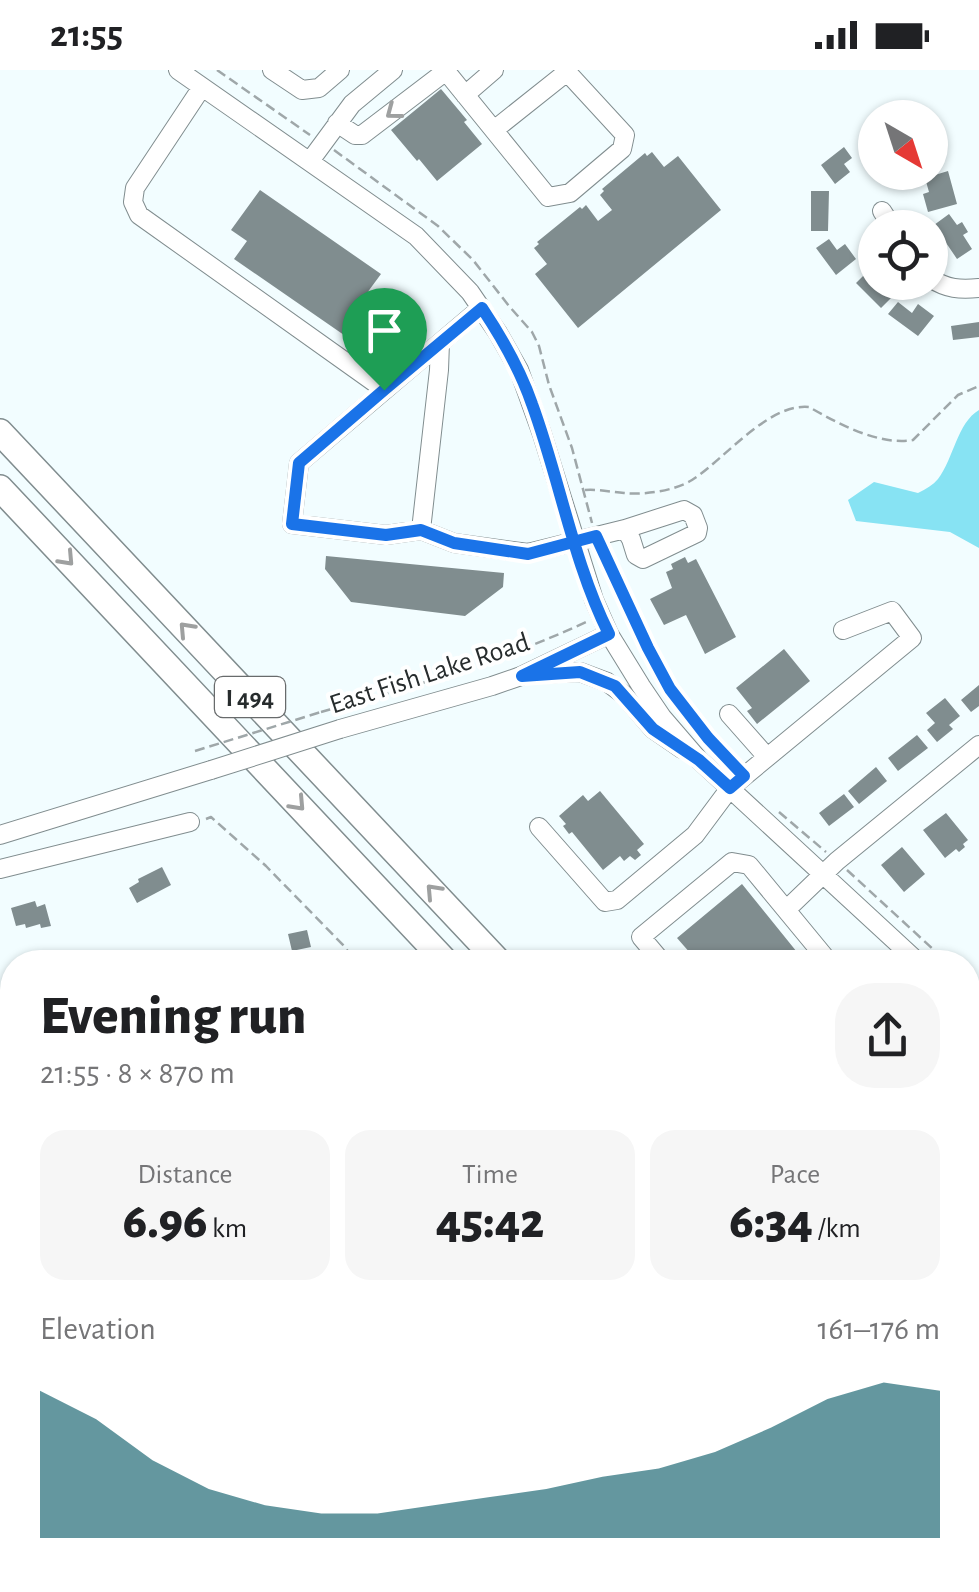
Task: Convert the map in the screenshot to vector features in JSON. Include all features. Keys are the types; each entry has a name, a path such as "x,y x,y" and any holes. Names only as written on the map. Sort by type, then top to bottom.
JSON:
{"highway":[{"name":"I 494","path":"0,432 489,950"},
{"name":"I 494","path":"0,488 435,950"}],"street":[{"path":"178,70 416,236 482,308 519,370 532,402 600,616 652,703 699,760"},
{"path":"272,70 302,90 319,88 340,70"},
{"path":"361,70 374,85"},
{"path":"310,161 352,104 393,70"},
{"path":"338,123 355,135 362,135 446,70 494,130 518,159 548,197 570,193 622,150 625,136 567,72 494,130"},
{"path":"465,94 491,71"},
{"path":"202,87 135,188 138,216 384,390"},
{"path":"948,287 979,288"},
{"path":"482,308 299,463 292,524 386,535 421,530 454,543 528,554 625,530"},
{"path":"421,530 440,342"},
{"path":"539,827 605,902 617,900 695,835 737,782 912,638 892,611 843,630"},
{"name":"East Fish Lake Road","path":"0,835 492,686 522,676 609,634"},
{"path":"522,676 580,672 607,682 624,694 653,729 737,782 830,867 907,950"},
{"path":"729,714 768,757"},
{"path":"787,908 830,867 979,744"},
{"path":"0,869 190,822"},
{"path":"652,950 641,937 732,862 749,865 820,950"}],"path":[{"path":"217,70 438,226 473,260 532,332 596,536 670,689 737,782"},
{"path":"584,490 632,494 684,484 757,425 800,406 864,433 904,442 913,440 958,395 979,386"},
{"path":"195,751 437,680 502,658 600,616"},
{"path":"781,814 830,867 933,950"},
{"path":"190,822 212,817 347,950"}],"water":[{"path":"979,410 979,548 950,532 856,521 848,500 874,482 918,493 934,483 966,423"}],"building":[{"path":"441,89 482,144 437,181 391,130"},
{"path":"844,147 852,158 844,164 850,172 835,184 821,165"},
{"path":"652,152 664,167 678,156 721,210 578,328 535,274 547,264 534,248 580,207 586,205 598,221 612,210 600,195 602,189 645,153 647,156"},
{"path":"948,171 957,204 927,210 923,194 948,190"},
{"path":"260,190 381,274 367,293 384,304 357,344 234,259 247,241 231,230"},
{"path":"811,191 829,191 828,231 811,231"},
{"path":"948,215 957,225 962,222 968,232 963,235 972,249 957,259 948,246"},
{"path":"829,239 837,250 845,244 856,259 836,275 816,248"},
{"path":"873,300 889,300 881,308"},
{"path":"898,302 912,313 918,304 934,316 918,336 888,314"},
{"path":"979,322 979,337 953,340 951,326"},
{"path":"326,556 504,573 503,587 465,616 351,602 325,569"},
{"path":"685,557 688,563 696,559 736,637 705,654 686,615 664,625 650,599 672,588 666,572 673,569 671,564"},
{"path":"784,649 810,681 757,724 747,711 752,708 736,688"},
{"path":"979,685 979,706 971,712 961,700"},
{"path":"945,698 960,716 949,725 953,729 937,742 927,730 935,723 926,713"},
{"path":"917,735 928,748 898,771 888,758"},
{"path":"876,767 887,781 859,804 848,791"},
{"path":"600,791 644,844 637,850 641,855 635,860 630,856 624,861 620,856 603,870 572,832 569,834 559,816 583,795 588,801"},
{"path":"844,794 854,807 829,826 819,813"},
{"path":"946,813 968,840 959,852 956,849 945,858 923,830"},
{"path":"902,847 925,874 904,892 881,865"},
{"path":"162,867 171,885 137,903 129,888"},
{"path":"742,884 795,950 688,950 677,938"},
{"path":"35,901 37,907 45,904 51,926 16,926 11,908"},
{"path":"307,930 311,947 292,950 288,934"}],"route":[{"path":"384,390 299,463 292,524 386,535 421,530 454,543 528,554 575,541 596,536 670,689 744,776 730,788 699,760 653,729 615,686 592,675 569,672 522,676 609,634 587,581 575,541 532,402 519,370 482,308 384,390"}]}
